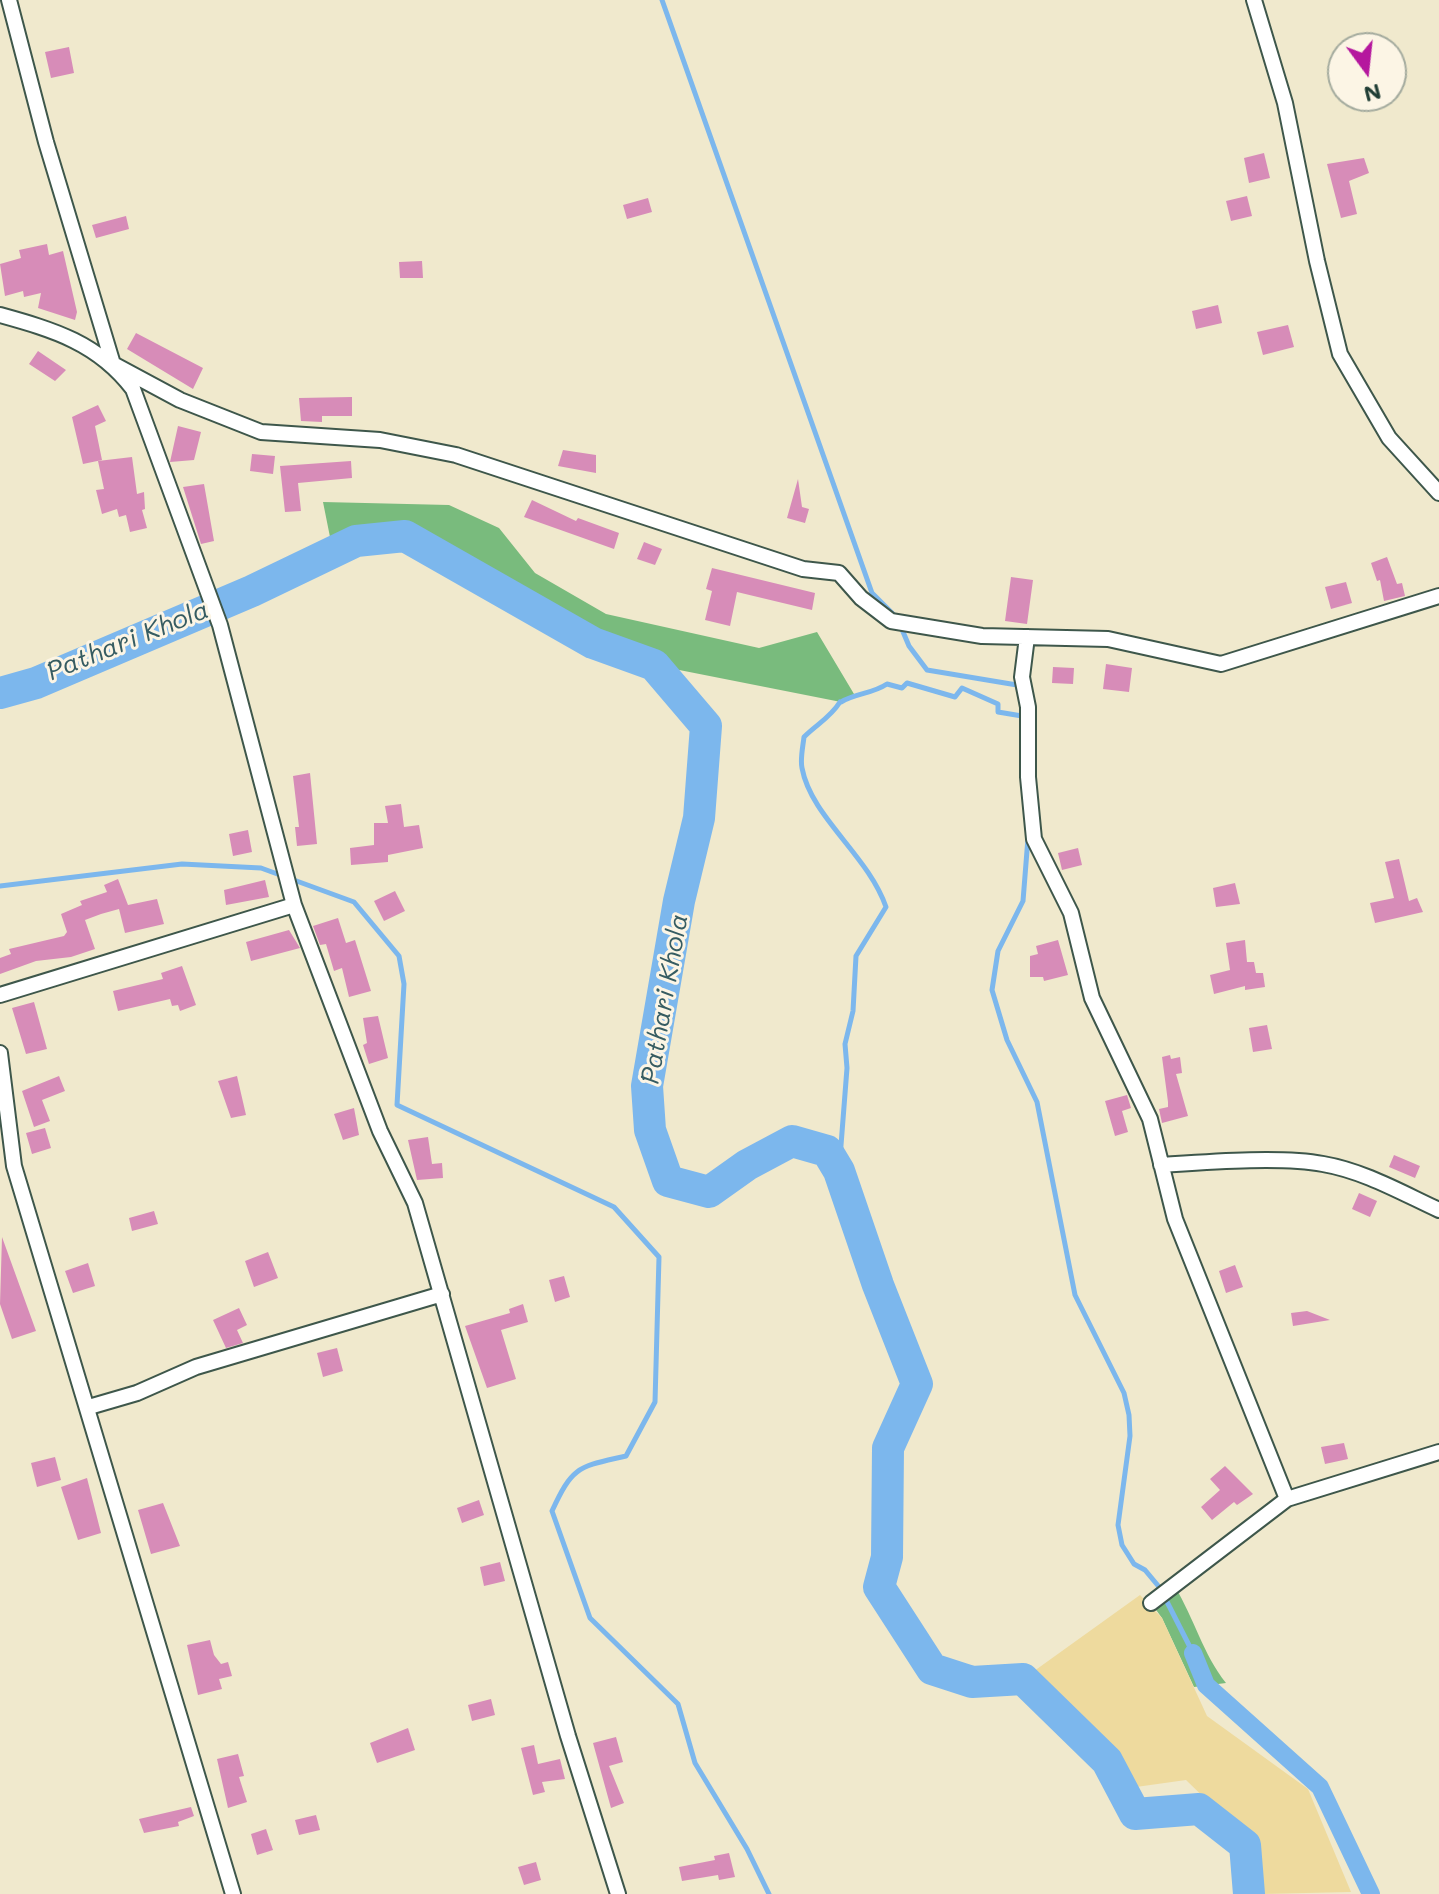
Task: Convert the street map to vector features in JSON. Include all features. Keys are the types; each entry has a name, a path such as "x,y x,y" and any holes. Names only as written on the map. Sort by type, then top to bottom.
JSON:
{"street":[{"path":"9,0 46,142 113,364 133,389 220,625 294,905 380,1131 415,1203 568,1736 618,1894"},
{"path":"1254,0 1285,103 1317,261 1340,354 1389,438 1439,493"},
{"path":"0,315 72,339 180,400 261,432 380,440 456,455 803,569 839,573 861,598 891,621 982,636 1108,639 1221,664 1439,596"},
{"path":"1027,637 1022,677 1028,707 1028,777 1034,839 1071,913 1092,998 1150,1119 1175,1219 1287,1499"},
{"path":"0,995 294,905"},
{"path":"0,1053 14,1166 233,1894"},
{"path":"1161,1165 1321,1163 1355,1172 1439,1210"},
{"path":"89,1407 137,1393 196,1367 442,1294"},
{"path":"1151,1603 1287,1499 1439,1452"}],"green space":[{"path":"323,502 449,505 499,528 535,573 606,614 759,648 817,632 854,694 841,702 654,665 593,643 405,536 356,541 333,552"},
{"path":"1175,1587 1211,1660 1226,1683 1194,1687 1162,1618 1151,1603"}],"sand":[{"path":"1140,1595 1162,1618 1207,1716 1308,1789 1351,1892 1261,1894 1253,1845 1186,1780 1136,1787 1023,1679"}],"building":[{"path":"69,47 74,73 51,78 45,52"},
{"path":"1264,153 1270,178 1249,183 1244,158"},
{"path":"1364,158 1369,173 1349,181 1357,214 1341,218 1327,164"},
{"path":"1247,196 1252,216 1231,221 1226,201"},
{"path":"648,198 652,212 627,219 623,205"},
{"path":"126,216 129,229 96,238 92,225"},
{"path":"47,244 49,255 63,251 77,312 75,320 38,308 41,293 24,297 23,291 5,296 0,264 21,258 19,250"},
{"path":"422,261 423,278 400,278 399,262"},
{"path":"1218,305 1222,323 1196,329 1192,311"},
{"path":"1288,325 1294,347 1263,355 1257,332"},
{"path":"136,333 203,368 193,389 127,349"},
{"path":"38,351 66,370 55,381 29,364"},
{"path":"352,397 352,416 322,416 322,422 301,421 299,398"},
{"path":"98,405 106,421 95,426 102,460 83,464 72,417"},
{"path":"178,426 201,432 194,460 170,462"},
{"path":"563,450 596,455 596,473 558,466"},
{"path":"252,454 275,456 273,474 250,471"},
{"path":"132,457 137,494 144,492 145,509 142,510 147,528 130,532 126,515 119,517 117,509 102,514 96,490 104,489 98,461"},
{"path":"351,461 352,478 298,483 301,511 285,512 280,466"},
{"path":"798,479 802,507 809,509 805,523 787,518"},
{"path":"204,484 214,541 201,544 183,487"},
{"path":"532,500 576,521 578,518 619,533 614,549 524,517"},
{"path":"644,542 662,549 655,565 637,559"},
{"path":"1387,557 1397,584 1402,583 1405,596 1384,601 1380,580 1377,581 1371,563"},
{"path":"712,568 815,593 812,610 737,592 730,626 705,620 712,591 706,589"},
{"path":"1011,577 1033,580 1027,624 1005,621"},
{"path":"1346,582 1352,603 1331,609 1325,587"},
{"path":"1106,664 1132,668 1129,692 1103,689"},
{"path":"1053,667 1074,668 1073,684 1052,683"},
{"path":"310,773 317,844 297,846 295,827 299,827 293,776"},
{"path":"401,804 404,827 419,825 423,848 388,855 388,862 351,865 350,848 374,845 374,823 388,823 385,806"},
{"path":"248,830 252,852 233,856 229,834"},
{"path":"1078,848 1082,865 1062,870 1058,853"},
{"path":"1399,859 1409,901 1417,898 1423,912 1375,923 1370,903 1394,898 1385,862"},
{"path":"118,879 128,905 157,899 164,924 125,933 119,909 101,914 85,920 95,949 71,957 36,961 0,974 0,958 11,954 9,949 64,936 67,932 61,914 82,905 80,901 107,892 104,885"},
{"path":"265,880 269,897 226,905 224,890"},
{"path":"1235,883 1240,904 1216,907 1213,888"},
{"path":"395,891 405,911 384,921 374,901"},
{"path":"338,918 346,943 355,940 371,991 349,997 342,968 334,971 326,944 320,945 313,926"},
{"path":"289,930 300,948 251,961 246,942"},
{"path":"1058,940 1068,975 1044,981 1043,977 1030,977 1030,956 1038,954 1036,946"},
{"path":"1245,940 1247,962 1254,962 1256,973 1263,973 1265,987 1245,990 1245,986 1214,994 1210,975 1230,970 1226,943"},
{"path":"182,966 196,1005 180,1011 178,1005 172,1006 170,999 118,1011 113,991 163,979 161,973"},
{"path":"34,1002 47,1049 26,1054 12,1008"},
{"path":"378,1016 388,1058 369,1064 363,1045 367,1043 363,1018"},
{"path":"1267,1025 1272,1049 1253,1052 1249,1028"},
{"path":"1170,1055 1171,1059 1180,1057 1182,1073 1176,1074 1188,1116 1162,1123 1159,1109 1168,1107 1168,1102 1162,1057"},
{"path":"59,1076 65,1091 42,1100 50,1121 34,1127 22,1091"},
{"path":"237,1076 246,1115 231,1118 218,1081"},
{"path":"1127,1095 1131,1108 1122,1111 1128,1132 1115,1136 1105,1101"},
{"path":"354,1108 359,1135 343,1140 334,1114"},
{"path":"45,1128 51,1148 32,1154 26,1133"},
{"path":"428,1137 432,1164 442,1163 443,1178 417,1180 408,1140"},
{"path":"1394,1155 1420,1166 1415,1178 1389,1167"},
{"path":"1359,1193 1377,1201 1370,1217 1352,1209"},
{"path":"154,1211 158,1224 132,1231 129,1218"},
{"path":"2,1237 36,1331 12,1339 0,1304"},
{"path":"268,1252 278,1278 254,1287 245,1261"},
{"path":"88,1263 95,1286 73,1293 65,1271"},
{"path":"1235,1265 1243,1287 1226,1293 1219,1271"},
{"path":"564,1276 570,1297 555,1302 549,1280"},
{"path":"523,1304 528,1322 501,1330 516,1379 487,1388 465,1326 510,1313 509,1309"},
{"path":"239,1308 247,1325 237,1330 243,1343 226,1348 213,1320"},
{"path":"1307,1311 1330,1320 1293,1326 1291,1313"},
{"path":"337,1348 343,1371 323,1377 317,1353"},
{"path":"1344,1443 1348,1459 1325,1464 1321,1447"},
{"path":"55,1457 61,1480 37,1487 31,1463"},
{"path":"1225,1466 1253,1494 1237,1505 1234,1502 1212,1520 1201,1507 1220,1490 1210,1479"},
{"path":"87,1478 101,1533 78,1540 61,1487"},
{"path":"479,1500 484,1515 462,1523 457,1508"},
{"path":"163,1503 180,1546 151,1554 138,1510"},
{"path":"500,1562 505,1581 484,1586 480,1567"},
{"path":"210,1640 214,1655 221,1664 228,1662 232,1676 219,1679 222,1689 198,1695 187,1645"},
{"path":"491,1699 495,1715 472,1721 468,1705"},
{"path":"408,1728 415,1750 377,1763 370,1743"},
{"path":"616,1737 623,1762 609,1766 624,1803 611,1808 593,1743"},
{"path":"534,1745 538,1764 560,1759 565,1779 542,1782 545,1792 533,1795 521,1748"},
{"path":"238,1754 244,1776 239,1777 247,1802 228,1808 217,1759"},
{"path":"191,1807 194,1816 178,1822 179,1826 144,1833 139,1819"},
{"path":"316,1815 320,1830 299,1835 295,1820"},
{"path":"266,1829 273,1850 257,1855 251,1834"},
{"path":"729,1853 735,1877 719,1880 718,1875 682,1881 679,1867 715,1860 714,1856"},
{"path":"536,1862 541,1880 524,1885 518,1867"}],"waterway":[{"path":"662,0 872,593 897,618"},
{"name":"Pathari Khola","path":"0,693 36,683 252,591 356,541 405,536 593,643 654,665 706,726 699,818 679,901 647,1086 650,1130 668,1181 709,1192 747,1165 792,1141 827,1151 839,1171 878,1285 917,1384 888,1448 887,1557 879,1587 932,1669 972,1682 1023,1679 1107,1761 1135,1814 1199,1809 1245,1845 1249,1894"},
{"path":"901,627 909,646 927,670 1017,685 1018,689"},
{"path":"841,702 887,684 902,688 907,683 955,697 962,688 998,704 998,712 1022,716"},
{"path":"839,1171 847,1068 845,1044 853,1011 856,956 886,907 867,870 816,803 802,768 804,737 840,702"},
{"path":"1028,838 1023,901 998,951 992,990 1007,1040 1037,1102 1075,1295 1124,1393 1130,1436 1118,1525 1122,1545 1134,1564 1145,1570 1160,1588 1193,1653"},
{"path":"0,886 182,864 261,868 354,902 399,956 404,984 397,1105 614,1207 659,1257 655,1402 626,1456 579,1470 566,1485 552,1511 590,1618 678,1704 695,1763 747,1849 769,1894"},
{"path":"1193,1653 1206,1685 1320,1787 1371,1894"}]}
